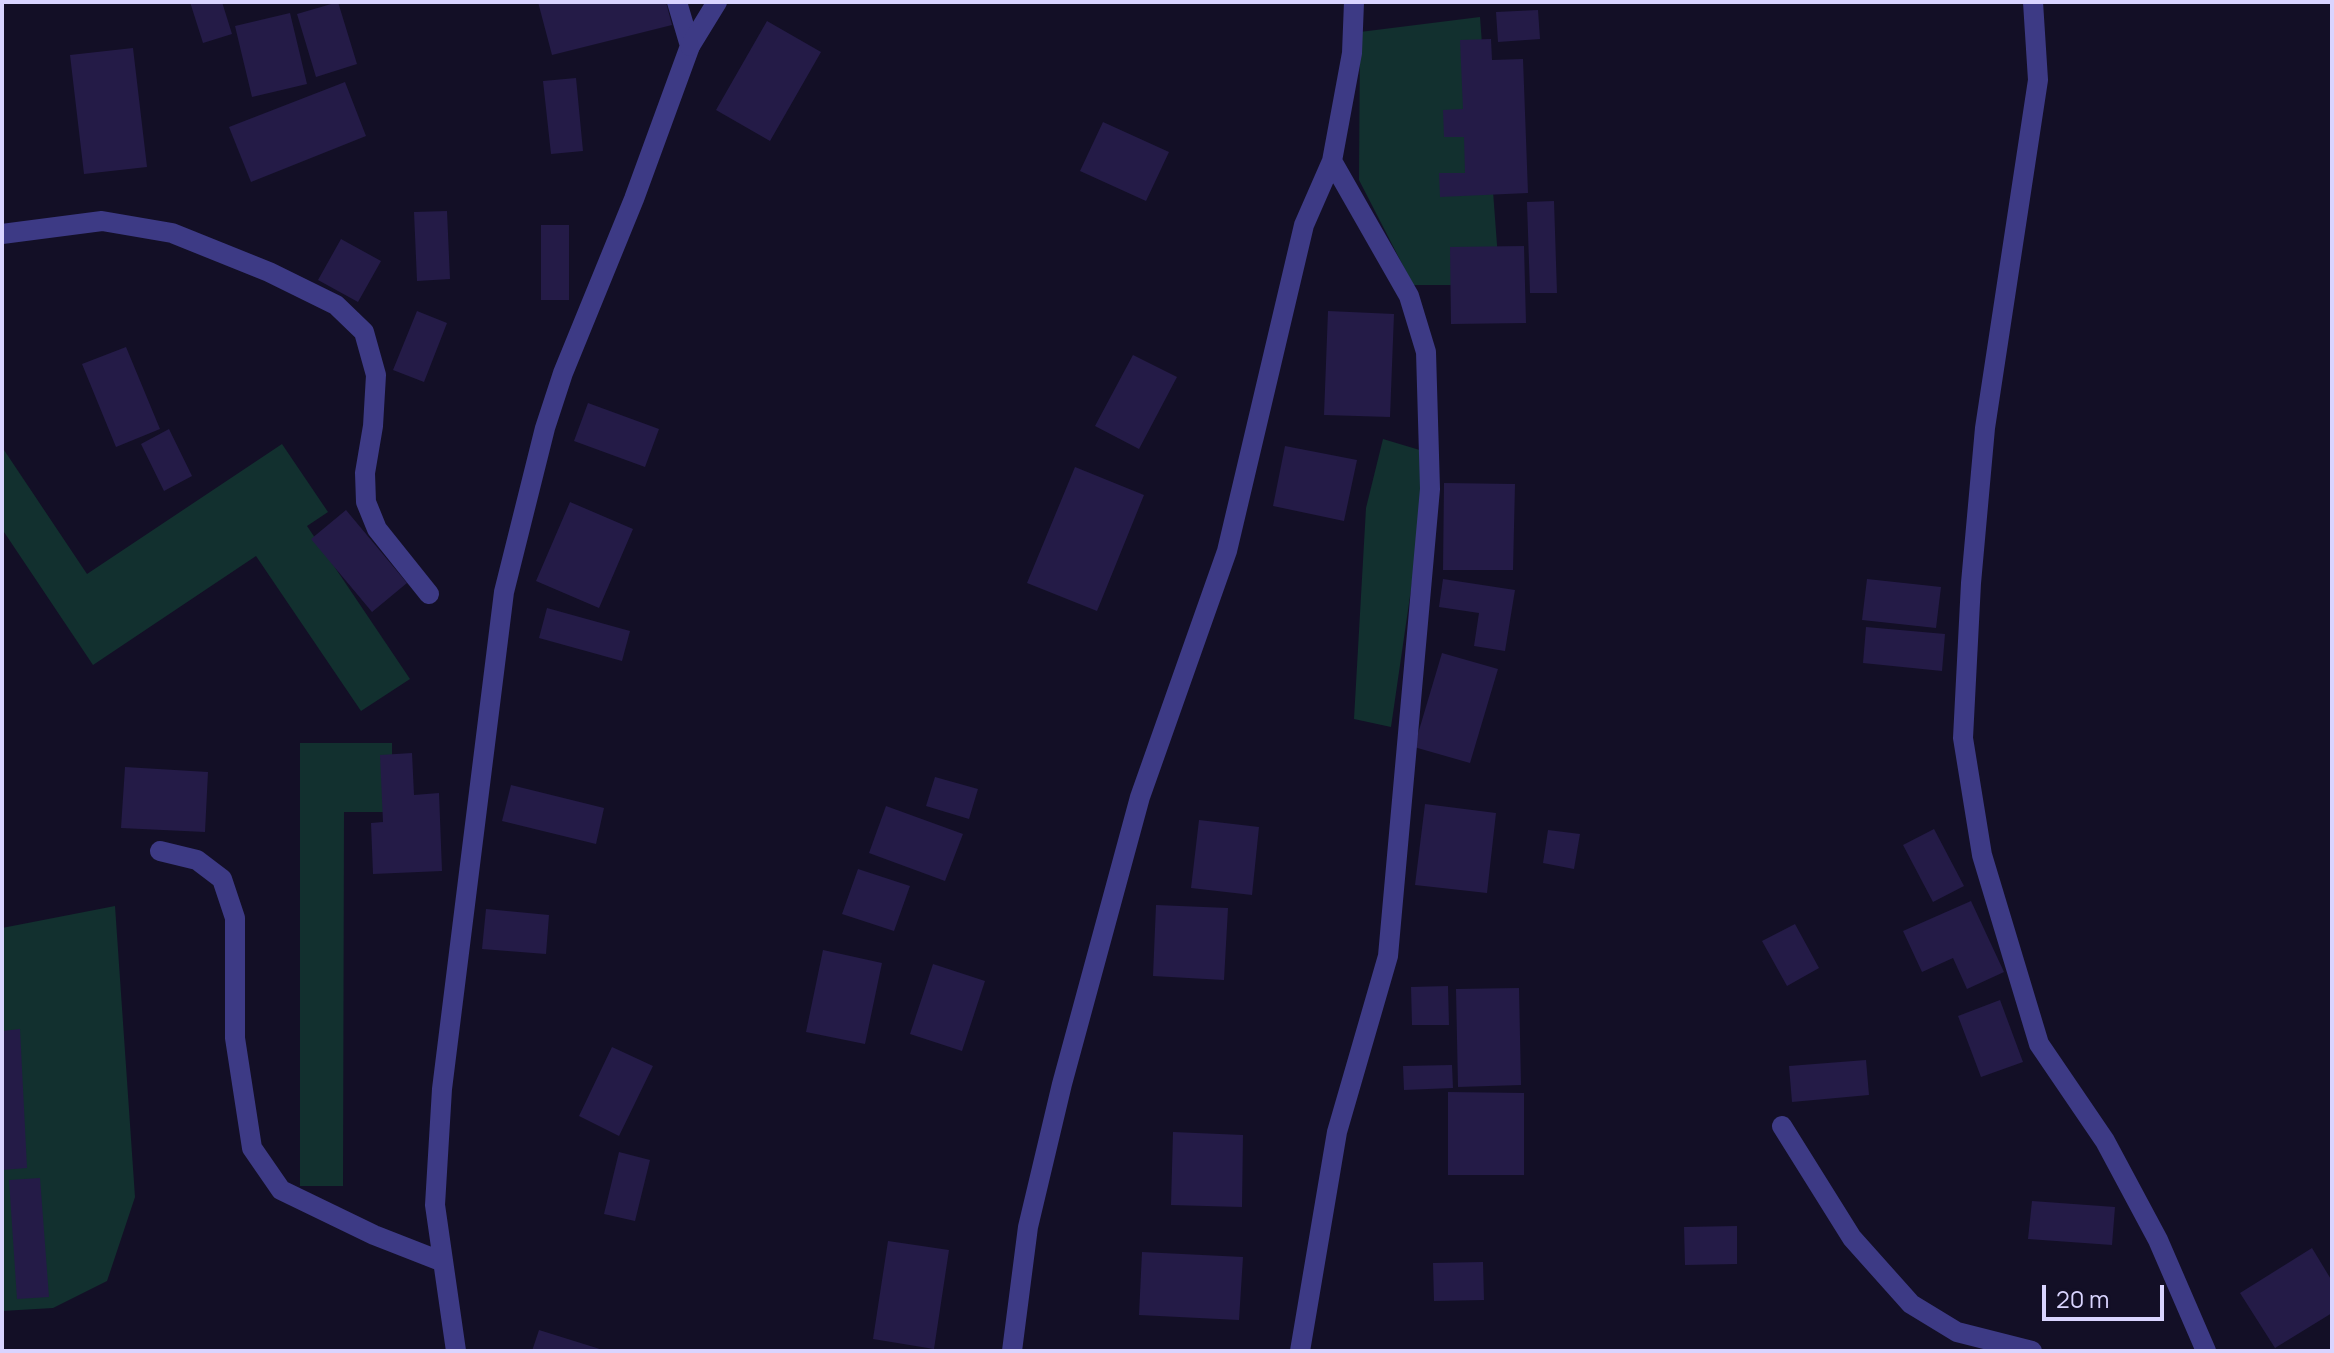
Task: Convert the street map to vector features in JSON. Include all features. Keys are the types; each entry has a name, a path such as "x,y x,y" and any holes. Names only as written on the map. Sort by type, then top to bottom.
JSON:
{"street":[{"path":"677,2 690,46"},
{"path":"456,1351 435,1205 442,1089 504,592 545,428 563,373 634,199 690,46 717,2"},
{"path":"1012,1351 1028,1227 1062,1084 1140,797 1227,551 1304,225 1332,161 1352,53 1354,2"},
{"path":"2033,2 2038,80 1985,428 1971,583 1963,738 1982,855 2039,1044 2105,1141 2158,1240 2206,1351"},
{"path":"1300,1351 1337,1132 1388,956 1430,489 1426,352 1409,296 1332,161"},
{"path":"2,234 102,221 172,233 336,305 364,332 376,375 373,426 365,473 366,502 377,529 429,594"},
{"path":"160,851 197,860 222,879 235,918 235,1038 252,1148 281,1190 374,1235 443,1262"},
{"path":"1782,1126 1852,1238 1911,1304 1957,1332 2032,1351"}],"green space":[{"path":"1480,17 1500,285 1413,285 1359,180 1360,32"},
{"path":"1383,439 1423,451 1424,500 1391,727 1354,719 1366,508"},
{"path":"282,444 328,512 307,526 410,679 361,711 256,556 93,665 2,529 2,447 87,574"},
{"path":"300,743 392,743 392,812 344,812 343,1186 300,1186"},
{"path":"115,906 135,1197 107,1281 53,1308 2,1311 2,928"}],"building":[{"path":"190,2 222,2 232,34 203,43"},
{"path":"338,2 357,64 316,77 297,14"},
{"path":"538,2 666,2 672,25 552,55"},
{"path":"1538,10 1540,39 1498,42 1496,12"},
{"path":"290,13 307,84 252,97 235,26"},
{"path":"767,21 821,52 770,141 716,110"},
{"path":"1491,39 1492,60 1523,59 1528,193 1440,197 1439,173 1465,173 1464,137 1444,137 1443,110 1463,109 1460,40"},
{"path":"133,48 147,167 84,174 70,55"},
{"path":"576,78 583,151 551,154 543,81"},
{"path":"345,82 366,136 251,182 229,127"},
{"path":"1103,122 1169,152 1146,201 1080,171"},
{"path":"1554,201 1557,293 1530,293 1527,202"},
{"path":"447,211 450,279 417,281 414,212"},
{"path":"541,225 569,225 569,300 541,300"},
{"path":"341,239 381,261 358,302 318,280"},
{"path":"1524,246 1526,323 1451,324 1450,247"},
{"path":"417,311 447,323 424,382 393,370"},
{"path":"1328,311 1394,314 1390,417 1324,415"},
{"path":"126,347 160,429 116,447 82,364"},
{"path":"1133,355 1177,377 1139,449 1095,426"},
{"path":"588,403 659,429 645,467 574,441"},
{"path":"169,429 192,476 164,491 141,444"},
{"path":"1285,446 1357,460 1344,521 1273,506"},
{"path":"1075,467 1144,495 1097,611 1027,583"},
{"path":"1444,483 1515,484 1513,570 1443,570"},
{"path":"570,502 633,529 599,608 536,581"},
{"path":"346,510 407,583 372,612 311,539"},
{"path":"1443,579 1515,590 1505,651 1474,646 1479,613 1439,607"},
{"path":"1867,579 1941,587 1936,628 1862,620"},
{"path":"547,608 630,631 622,661 539,638"},
{"path":"1866,627 1945,634 1942,671 1863,663"},
{"path":"1442,653 1498,669 1470,763 1414,747"},
{"path":"412,753 414,795 439,793 442,871 373,874 371,823 383,822 380,755"},
{"path":"125,767 208,772 205,832 121,828"},
{"path":"935,777 978,789 969,819 926,806"},
{"path":"511,785 604,808 596,844 502,821"},
{"path":"1425,804 1496,813 1487,893 1415,885"},
{"path":"886,806 963,834 945,881 869,853"},
{"path":"1199,820 1259,827 1252,895 1191,888"},
{"path":"1934,829 1964,886 1933,902 1903,845"},
{"path":"1548,830 1580,834 1574,869 1543,863"},
{"path":"858,869 910,886 894,931 842,914"},
{"path":"1971,901 2004,972 1967,989 1953,958 1922,972 1903,931"},
{"path":"1156,905 1228,908 1224,980 1153,976"},
{"path":"486,909 549,915 546,954 482,949"},
{"path":"1795,924 1819,968 1787,986 1762,941"},
{"path":"823,950 882,963 865,1044 806,1032"},
{"path":"933,964 985,981 962,1051 910,1034"},
{"path":"1448,986 1449,1025 1412,1025 1411,987"},
{"path":"1519,988 1521,1085 1458,1087 1456,989"},
{"path":"2000,1000 2023,1062 1981,1077 1958,1016"},
{"path":"20,1029 27,1168 2,1170 2,1031"},
{"path":"612,1047 653,1066 619,1136 579,1116"},
{"path":"1866,1060 1869,1095 1792,1102 1789,1066"},
{"path":"1452,1065 1453,1088 1404,1090 1403,1066"},
{"path":"1448,1092 1524,1093 1524,1175 1448,1175"},
{"path":"1173,1132 1243,1135 1242,1207 1171,1205"},
{"path":"619,1152 650,1160 635,1221 604,1214"},
{"path":"40,1178 49,1297 17,1299 9,1180"},
{"path":"2032,1201 2115,1207 2112,1245 2028,1239"},
{"path":"1737,1226 1737,1264 1685,1265 1684,1227"},
{"path":"888,1241 949,1250 934,1349 873,1339"},
{"path":"2312,1248 2332,1281 2332,1313 2275,1348 2240,1293"},
{"path":"1142,1252 1243,1257 1239,1320 1139,1315"},
{"path":"1483,1262 1484,1300 1434,1301 1433,1263"},
{"path":"539,1330 603,1350 603,1351 532,1351"}]}
